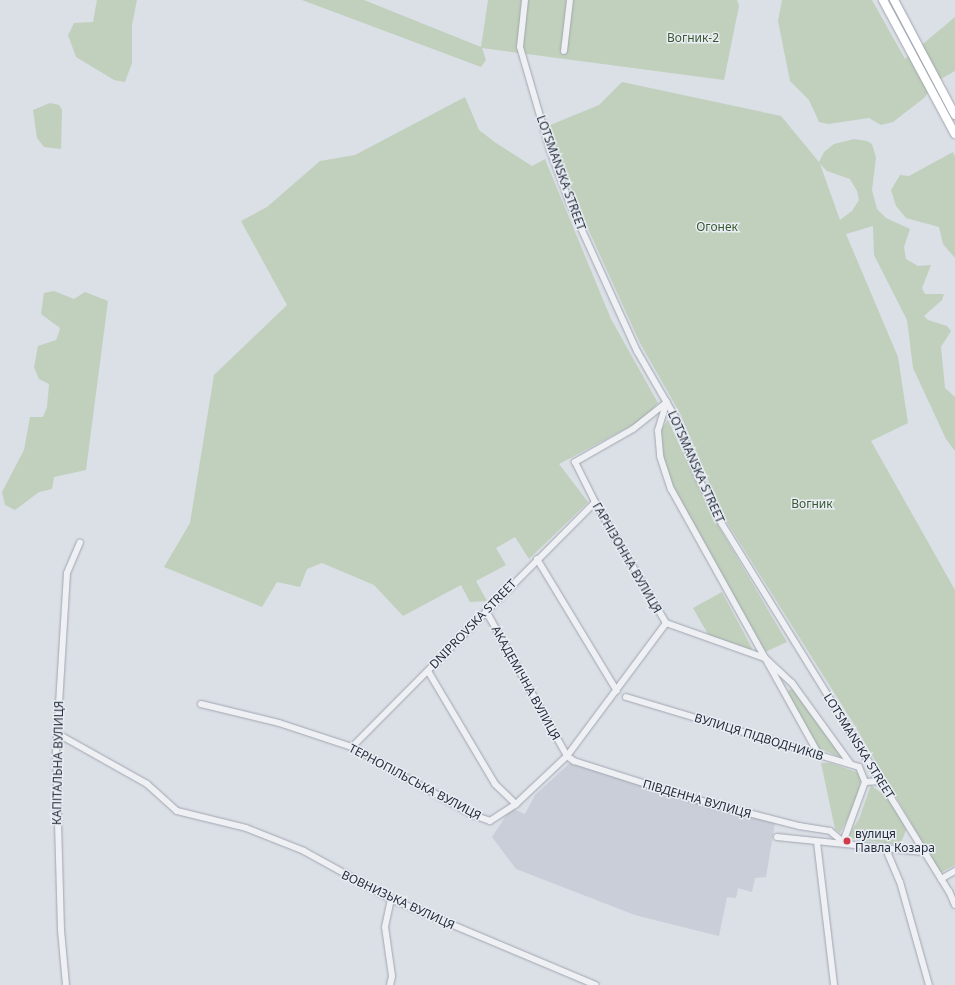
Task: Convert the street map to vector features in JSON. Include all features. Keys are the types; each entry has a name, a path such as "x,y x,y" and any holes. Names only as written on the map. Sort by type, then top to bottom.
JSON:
{"main road":[{"path":"883,0 955,134"},
{"path":"894,0 955,115"}],"street":[{"name":"LOTSMANSKA STREET","path":"525,0 520,47 552,156 570,204 634,345 667,402 722,524 941,879 955,905"},
{"path":"564,51 570,0"},
{"name":"ГАРНІЗОННА ВУЛИЦЯ","path":"667,402 633,429 575,462 595,502 666,623 765,658"},
{"path":"667,402 658,431 660,456 671,489 819,755"},
{"name":"DNIPROVSKA STREET","path":"352,747 595,502"},
{"name":"КАПІТАЛЬНА ВУЛИЦЯ","path":"66,985 57,817 58,734 67,573 80,543"},
{"path":"537,559 617,691"},
{"name":"АКАДЕМІЧНА ВУЛИЦЯ","path":"486,611 567,756"},
{"path":"428,671 495,784 516,804 567,756 617,691 666,623"},
{"path":"765,658 792,683 850,763"},
{"name":"ВУЛИЦЯ ПІДВОДНИКІВ","path":"626,698 850,763 863,771 865,782"},
{"name":"ТЕРНОПІЛЬСЬКА ВУЛИЦЯ","path":"201,704 279,723 352,747 473,815 490,821 516,804"},
{"name":"ВОВНИЗЬКА ВУЛИЦЯ","path":"58,734 147,784 177,811 246,828 304,851 391,899 596,985"},
{"name":"ПІВДЕННА ВУЛИЦЯ","path":"567,756 584,766 690,798 799,826 830,831 843,842"},
{"path":"843,842 865,782 881,781"},
{"path":"777,837 817,842 843,842 923,852"},
{"path":"817,842 834,985"},
{"path":"885,847 900,882 929,985"},
{"path":"941,879 955,871"},
{"path":"390,985 392,976 385,927 391,899"}],"shaded area":[{"path":"571,762 775,823 766,877 755,878 752,892 738,888 736,898 727,897 719,936 635,915 516,869 492,837 511,808 525,814 535,795"}],"green space":[{"path":"97,0 137,0 132,25 132,63 125,82 114,80 76,57 68,35 74,23 93,22"},
{"name":"Вогник-2","path":"302,0 364,0 481,47 488,0 737,0 739,6 724,80 482,48 486,60 481,67"},
{"path":"782,0 872,0 905,59 955,17 955,71 937,81 924,98 893,122 881,125 869,118 828,124 819,122 809,100 790,81 778,21"},
{"path":"622,82 781,116 819,162 824,152 834,144 854,139 867,141 872,144 876,158 872,190 877,209 886,218 910,229 904,247 906,259 918,266 931,265 922,288 925,294 944,294 942,300 924,316 928,320 947,326 951,331 941,347 945,388 955,397 955,451 946,439 913,368 907,320 874,255 873,226 846,234 898,357 908,423 871,441 955,590 955,865 940,873 857,729 723,516 681,415 640,343 579,209 548,126 599,105","holes":["820,164 827,171 850,179 857,191 859,200 852,211 840,220"]},
{"path":"465,97 479,130 496,143 532,166 545,159 611,319 658,403 644,419 559,464 588,502 529,559 515,537 496,548 506,565 476,581 487,601 470,602 461,585 403,616 374,585 322,563 307,569 300,587 277,582 262,607 164,567 190,523 214,375 287,305 241,221 267,207 320,161 355,155"},
{"path":"50,103 59,105 62,110 61,149 44,147 37,138 33,110"},
{"path":"953,152 955,156 955,258 943,244 939,227 906,218 896,206 891,190 900,175 909,176"},
{"path":"54,291 74,299 85,292 108,301 86,470 54,477 52,489 39,492 15,510 5,505 2,492 24,450 30,417 43,417 47,407 49,384 39,379 34,367 38,346 56,340 59,332 60,328 41,314 44,293"},
{"path":"668,420 712,515 787,642 765,652 674,489 662,456 660,431"},
{"path":"722,592 753,650 709,636 693,608"},
{"path":"793,688 846,760 819,748 789,696 788,691"},
{"path":"821,763 830,763 862,774 857,800 840,833 835,829"},
{"path":"871,785 889,799 907,828 900,845 847,838 859,819"}],"place":[{"name":"вулиця Павла Козара","path":"847,841"}],"park label":[{"name":"Огонек","path":"717,227"},
{"name":"Вогник","path":"812,504"}]}
